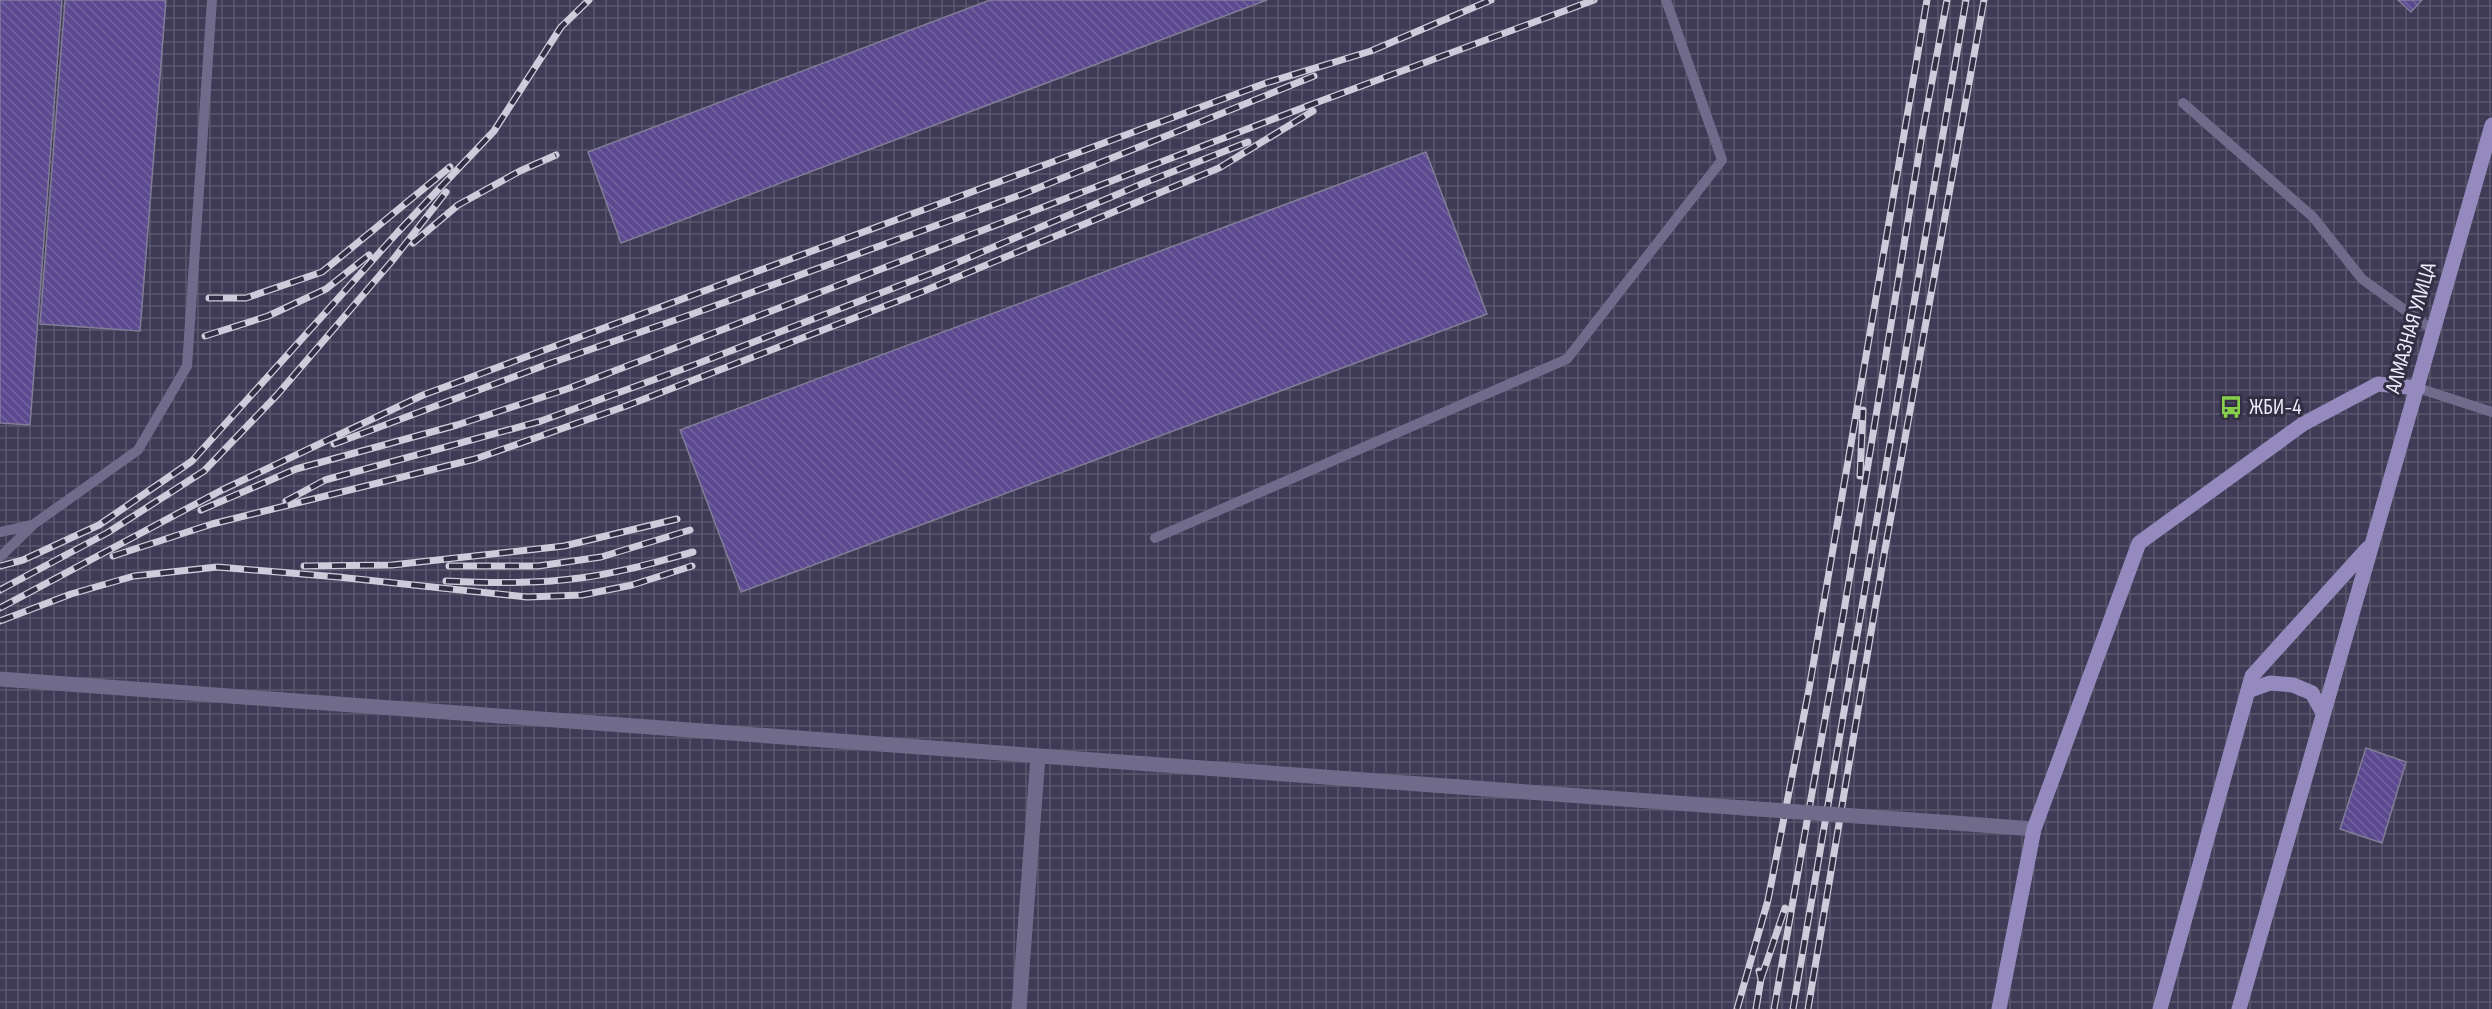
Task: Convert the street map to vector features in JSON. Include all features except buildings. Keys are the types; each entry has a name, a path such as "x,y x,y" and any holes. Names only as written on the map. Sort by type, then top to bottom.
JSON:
{"street":[{"name":"АЛМАЗНАЯ УЛИЦА","path":"2239,1009 2492,124"},
{"path":"1999,1009 2034,829 2139,543 2303,424 2378,384 2418,388"},
{"path":"2160,1009 2252,676 2372,543"},
{"path":"0,680 2034,829"},
{"path":"2248,691 2270,683 2294,685 2312,693 2323,713"},
{"path":"1019,1009 1038,756"}],"lane":[{"path":"0,557 34,524 138,450 187,366 212,0"},
{"path":"1155,538 1567,359 1722,160 1666,0"},
{"path":"2183,103 2313,217 2362,279 2434,331"},
{"path":"2418,388 2492,412"},
{"path":"0,532 34,524"}],"shaded area":[{"path":"0,0 2492,0 2492,1009 0,1009"}],"railway":[{"path":"0,566 23,560 99,525 192,461 397,233 494,131 561,27 589,0"},
{"path":"0,608 222,490 423,395 1266,83 1371,51 1491,0"},
{"path":"201,510 296,469 457,425 567,389 1318,102 1594,0"},
{"path":"1737,1009 1768,900 1809,689 1927,0"},
{"path":"1774,1009 1947,0"},
{"path":"1793,1009 1966,0"},
{"path":"1808,1009 1884,555 1984,0"},
{"path":"334,444 548,364 1023,194 1314,76"},
{"path":"113,556 212,524 475,459 626,406 924,291 1219,168 1313,111"},
{"path":"286,501 325,480 541,421 694,365 935,272 1144,183 1248,142"},
{"path":"413,243 458,205 520,171 556,155"},
{"path":"209,298 246,298 322,272 450,167"},
{"path":"0,590 107,533 204,471 277,395 392,261 446,192"},
{"path":"205,336 268,316 326,289 369,255"},
{"path":"1860,476 1863,410"},
{"path":"304,566 392,565 564,546 677,519"},
{"path":"449,566 538,566 601,557 690,530"},
{"path":"446,581 513,582 580,578 623,570 693,552"},
{"path":"0,621 71,594 134,576 217,567 527,597 582,595 632,585 692,566"},
{"path":"1761,979 1785,908"},
{"path":"1756,1009 1761,979 1759,971"}],"place":[{"name":"ЖБИ-4","path":"2231,407"}]}
